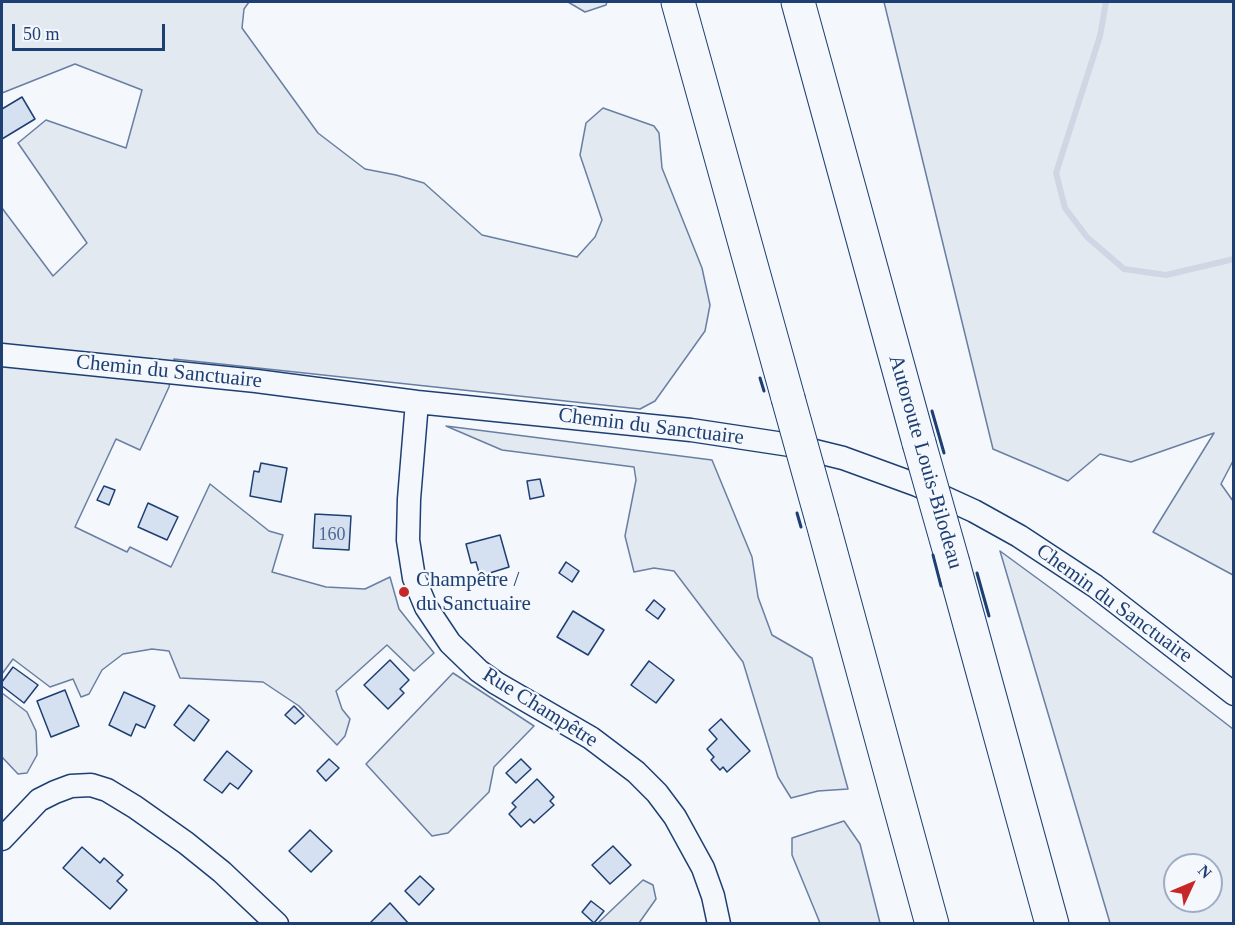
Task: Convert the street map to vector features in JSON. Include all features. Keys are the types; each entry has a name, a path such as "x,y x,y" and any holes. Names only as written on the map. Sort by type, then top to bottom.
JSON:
{"highway":[{"path":"678,2 933,924"},
{"name":"Autoroute Louis-Bilodeau","path":"798,2 1052,924"}],"street":[{"name":"Chemin du Sanctuaire","path":"2,355 256,381 417,402 645,425 750,438 817,451 917,484 974,511 1038,547 1095,586 1233,694"},
{"name":"Rue Champêtre","path":"417,402 408,540 414,578 426,607 450,643 479,671 495,683 591,738 636,772 657,793 691,842 713,896 719,924"},
{"path":"2,839 39,800 71,786 91,785 107,790 135,807 186,843 222,872 277,924"}],"shaded area":[{"path":"2,2 249,2 244,9 242,28 318,133 365,169 424,183 482,235 577,257 595,237 602,220 580,155 586,123 603,108 654,126 659,133 662,168 702,268 710,305 705,331 655,401 640,409 174,359 169,387 140,450 116,439 75,527 127,552 130,547 171,567 210,484 269,531 283,535 272,572 326,587 365,589 390,577 399,609 434,653 414,671 387,645 336,691 342,709 350,719 345,736 337,745 299,706 263,682 180,678 169,651 152,649 123,654 102,670 89,694 81,697 73,679 50,687 13,659 2,674 2,208 53,276 87,243 18,143 46,120 126,148 142,90 75,64 2,93"},
{"path":"568,2 607,2 606,5 585,12"},
{"path":"884,2 1233,2 1234,459 1221,484 1233,501 1233,575 1153,532 1214,433 1131,462 1100,454 1068,481 993,449"},
{"path":"446,426 712,460 752,557 758,597 772,635 812,658 848,789 818,791 791,798 778,777 743,662 674,571 654,568 634,572 625,536 636,480 634,467 502,450"},
{"path":"1000,551 1233,729 1233,923 1110,923"},
{"path":"453,673 534,726 494,767 489,792 448,833 432,836 366,764"},
{"path":"2,693 27,712 36,731 37,755 27,773 18,774 2,757"},
{"path":"844,821 860,844 880,923 820,923 792,855 792,838"},
{"path":"643,880 653,885 656,899 639,923 598,923"}],"building":[{"path":"22,97 35,119 2,139 2,109"},
{"path":"261,463 287,468 281,502 250,496 254,471 259,472"},
{"path":"540,479 544,496 530,499 527,481"},
{"path":"104,486 115,490 109,505 97,500"},
{"path":"148,503 178,517 167,540 138,527"},
{"path":"315,514 351,516 349,550 313,548"},
{"path":"500,535 509,567 480,576 476,562 471,563 466,544"},
{"path":"566,562 579,571 572,582 559,573"},
{"path":"654,600 665,609 658,619 646,610"},
{"path":"573,611 604,630 588,655 557,637"},
{"path":"390,660 409,680 400,689 404,693 388,709 364,685"},
{"path":"649,661 674,680 656,703 631,685"},
{"path":"13,667 38,685 24,703 2,686 2,682"},
{"path":"65,690 79,726 51,737 37,701"},
{"path":"124,692 155,706 145,728 136,724 131,736 109,725"},
{"path":"189,705 209,720 194,741 174,725"},
{"path":"294,706 304,716 295,724 285,715"},
{"path":"721,719 750,751 727,772 723,767 720,770 711,760 714,757 707,749 717,739 709,730"},
{"path":"227,751 252,771 238,789 230,783 222,793 204,780"},
{"path":"329,759 339,768 326,781 317,771"},
{"path":"521,759 531,769 516,783 506,773"},
{"path":"537,779 554,797 550,801 554,805 534,823 530,819 521,827 509,814 516,807 512,803"},
{"path":"310,830 332,851 311,872 289,851"},
{"path":"613,846 631,865 610,884 592,865"},
{"path":"82,847 100,863 104,858 123,875 117,881 127,890 110,909 63,868"},
{"path":"420,876 434,889 419,905 405,891"},
{"path":"591,901 604,911 594,923 582,912"},
{"path":"390,903 409,924 369,924"}],"waterway":[{"path":"1106,2 1100,36 1056,173 1065,208 1087,237 1124,269 1166,275 1234,259"}],"wall":[{"path":"760,378 764,391"},
{"path":"932,411 944,453"},
{"path":"797,513 801,527"},
{"path":"933,555 941,586"},
{"path":"977,573 989,616"}],"place":[{"name":"Champêtre / du Sanctuaire","path":"404,592"}]}
